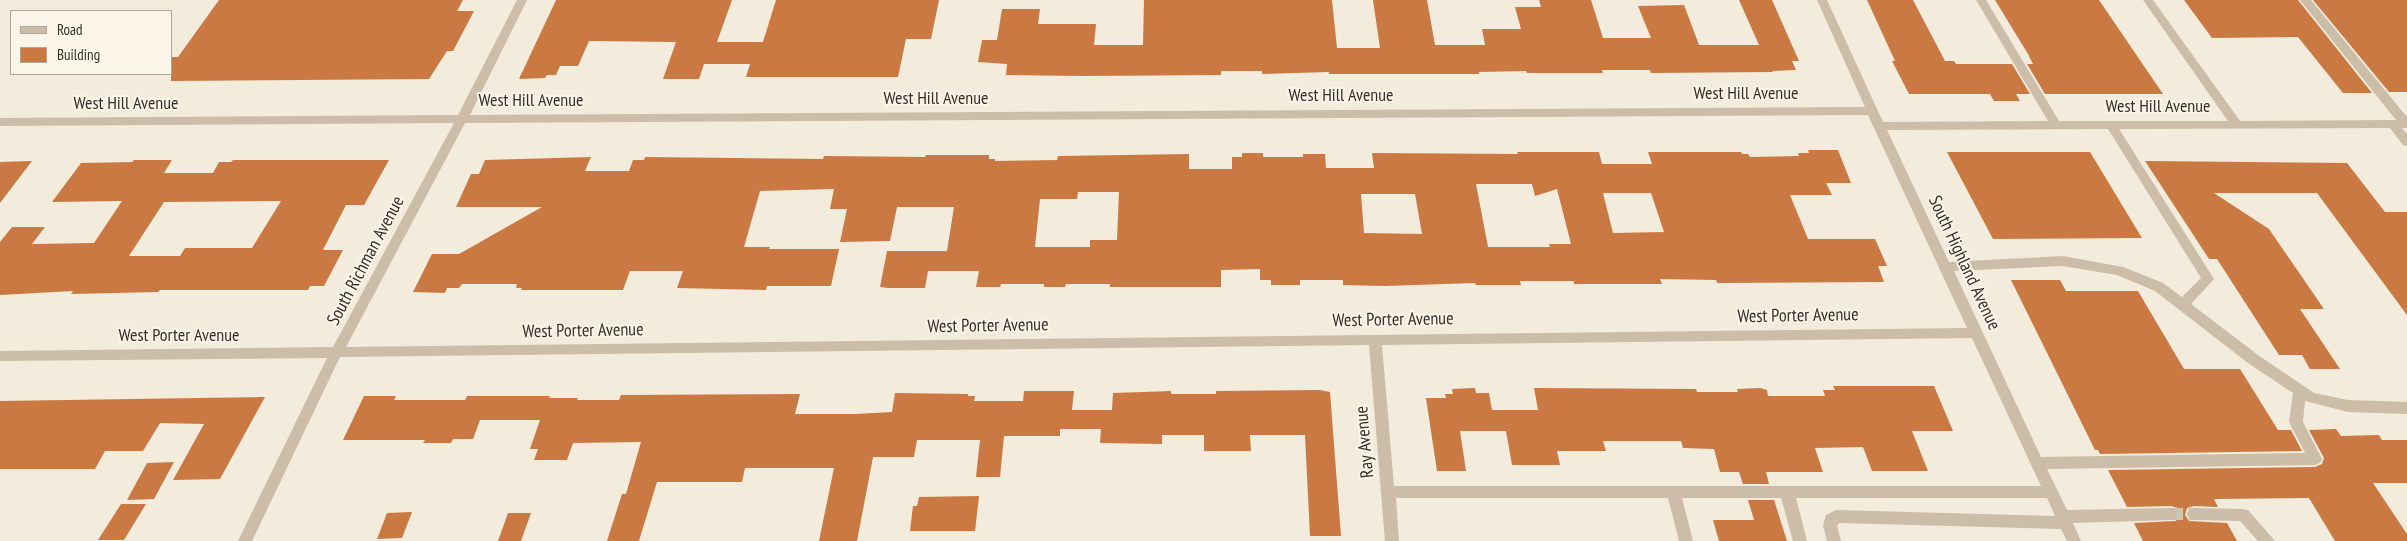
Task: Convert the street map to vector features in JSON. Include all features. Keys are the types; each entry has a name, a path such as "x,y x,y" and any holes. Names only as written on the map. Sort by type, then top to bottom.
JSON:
{"street":[{"name":"South Richman Avenue","path":"244,541 336,353 462,119 522,0"},
{"name":"South Highland Avenue","path":"1822,0 1872,111 1947,267 2074,541"},
{"path":"1981,0 2056,126"},
{"path":"2148,0 2238,125"},
{"path":"2305,0 2406,124"},
{"name":"West Hill Avenue","path":"0,122 1872,111"},
{"path":"2393,124 2407,142"},
{"name":"West Hill Avenue","path":"1879,126 2406,124"},
{"path":"2111,125 2208,280 2182,305"},
{"path":"1947,267 2063,261 2118,270 2159,287 2253,359 2311,398 2348,406 2407,408"},
{"name":"West Porter Avenue","path":"0,356 1977,333"},
{"name":"Ray Avenue","path":"1375,339 1392,541"},
{"path":"2038,463 2315,459 2296,422 2300,391"},
{"path":"1388,492 1674,494 2051,492"},
{"path":"1787,493 1800,541"},
{"path":"1674,494 1686,541"},
{"path":"1834,541 1830,526 1831,520 1836,516 2064,520 2170,514"},
{"path":"2194,514 2243,514 2268,541"}],"building":[{"path":"219,0 463,0 457,11 474,11 453,51 447,51 429,79 171,81 172,57 178,57"},
{"path":"556,0 732,0 717,42 763,42 776,0 939,0 931,39 906,39 898,77 746,77 750,64 704,64 699,79 663,79 676,42 589,41 578,66 560,66 556,75 547,75 545,78 519,79"},
{"path":"1144,0 1332,0 1337,48 1380,48 1373,0 1427,0 1435,45 1485,45 1482,29 1521,29 1515,7 1541,7 1539,0 1591,0 1603,38 1651,38 1638,6 1684,5 1699,45 1759,45 1739,0 1772,0 1799,61 1792,61 1796,70 1773,72 1651,73 1650,70 1602,70 1603,73 1527,73 1526,71 1479,72 1479,74 1329,74 1329,72 1262,74 1262,71 1221,71 1221,75 1083,76 1006,75 1007,64 978,62 982,40 997,40 1002,9 1040,9 1038,24 1096,24 1094,45 1143,45"},
{"path":"1867,0 1913,0 1945,61 1954,61 1956,64 2012,64 2030,94 2016,94 2020,101 1994,101 1990,94 1909,94 1892,61 1895,61"},
{"path":"1995,0 2099,0 2163,94 2045,94 2027,64 2033,64 2028,54"},
{"path":"2184,0 2298,0 2372,93 2343,93 2298,37 2212,38"},
{"path":"2313,0 2407,0 2407,92 2389,92"},
{"path":"1808,150 1838,150 1851,183 1826,183 1832,195 1790,195 1808,239 1875,239 1887,266 1878,266 1884,282 1717,283 1716,280 1660,279 1662,284 1574,284 1574,281 1520,281 1521,285 1476,285 1475,283 1385,286 1343,285 1343,280 1300,280 1300,285 1271,285 1271,280 1260,280 1260,269 1221,270 1221,287 1110,287 1110,284 1066,284 1065,287 1044,287 1044,284 1001,284 1000,287 976,287 979,271 928,271 925,288 888,288 880,287 887,251 947,251 954,207 897,207 890,241 840,242 847,209 830,209 834,189 760,191 744,247 839,249 831,286 767,286 766,290 677,288 683,271 630,271 623,290 521,290 522,288 516,288 517,284 462,284 459,288 447,288 445,293 413,292 432,254 459,254 542,207 456,207 471,174 479,174 485,160 591,157 585,171 629,171 633,160 644,160 645,157 823,159 824,156 925,157 926,155 989,155 989,159 995,159 995,161 1057,160 1058,156 1189,154 1189,169 1232,169 1232,157 1242,157 1242,153 1263,153 1263,157 1303,157 1303,154 1325,154 1326,168 1374,168 1372,153 1518,154 1517,152 1599,152 1602,164 1652,164 1648,152 1741,152 1742,154 1748,154 1750,157 1799,156 1798,153 1809,153","holes":["1476,184 1532,184 1535,196 1557,189 1571,244 1549,244 1550,247 1488,247","1078,192 1119,192 1117,240 1090,240 1090,247 1035,247 1040,199 1077,199","1603,193 1651,193 1664,232 1613,233","1361,194 1415,194 1422,234 1364,233"]},
{"path":"1947,152 2090,152 2142,238 1993,239"},
{"path":"134,160 172,160 164,173 213,173 219,162 231,162 233,160 389,160 364,205 346,205 323,250 343,250 324,286 310,286 308,290 160,290 158,292 71,294 73,291 0,295 0,242 12,227 45,227 32,244 94,243 122,201 52,202 81,163 132,162","holes":["281,201 252,248 185,248 180,256 129,256 164,202"]},
{"path":"32,161 0,203 0,162"},
{"path":"2145,161 2347,163 2385,212 2407,212 2407,315 2317,193 2214,193 2269,229 2324,309 2300,309 2340,369 2310,369 2302,355 2279,355 2217,259 2209,259"},
{"path":"2011,280 2060,280 2066,291 2138,291 2184,369 2240,369 2278,430 2291,430 2302,451 2100,454 2098,450 2095,450"},
{"path":"1833,386 1934,386 1953,431 1912,431 1928,471 1872,471 1863,447 1815,448 1823,472 1766,472 1769,484 1743,484 1739,472 1720,472 1714,449 1683,448 1681,441 1603,441 1606,451 1557,451 1560,465 1512,465 1506,431 1460,431 1466,471 1437,471 1426,398 1446,398 1445,394 1453,394 1452,389 1475,388 1476,393 1489,393 1492,410 1538,410 1534,388 1696,389 1697,392 1738,392 1737,389 1760,388 1767,390 1768,396 1825,396 1823,390 1835,390"},
{"path":"1320,390 1330,392 1341,536 1310,536 1305,435 1250,435 1251,451 1204,451 1204,435 1162,435 1162,444 1100,443 1101,429 1060,429 1060,436 1004,436 1000,477 976,477 980,440 917,440 914,457 873,457 857,541 819,541 834,468 745,468 742,482 657,482 639,541 607,541 622,494 626,494 641,442 573,443 567,460 534,460 538,449 530,449 540,420 480,420 473,439 453,439 451,443 423,443 425,440 343,440 364,396 396,396 394,400 465,400 467,396 550,396 549,398 578,398 577,400 619,400 621,395 800,394 795,414 855,414 892,412 895,393 968,394 968,396 975,396 974,401 1023,401 1024,391 1074,391 1072,410 1112,410 1113,393 1171,391 1171,394 1216,394 1216,391"},
{"path":"265,397 220,479 173,480 204,424 160,423 143,451 105,451 95,469 0,469 0,401"},
{"path":"2336,429 2341,436 2379,435 2382,440 2407,440 2407,483 2373,483 2407,534 2407,541 2335,541 2309,498 2214,499 2218,507 2194,506 2187,508 2185,515 2189,521 2227,523 2237,541 2143,541 2134,523 2176,521 2180,515 2178,508 2171,506 2127,507 2108,470 2315,467 2322,464 2324,458 2309,430"},
{"path":"174,462 154,499 127,500 147,463"},
{"path":"979,496 975,531 910,531 913,506 917,506 919,497"},
{"path":"1748,500 1774,500 1787,541 1719,541 1713,520 1754,520"},
{"path":"121,504 146,504 124,540 98,540"},
{"path":"412,512 402,538 377,539 387,513"},
{"path":"508,513 531,513 521,541 498,541"}],"tunnel":[{"path":"2171,514 2194,514"}]}
